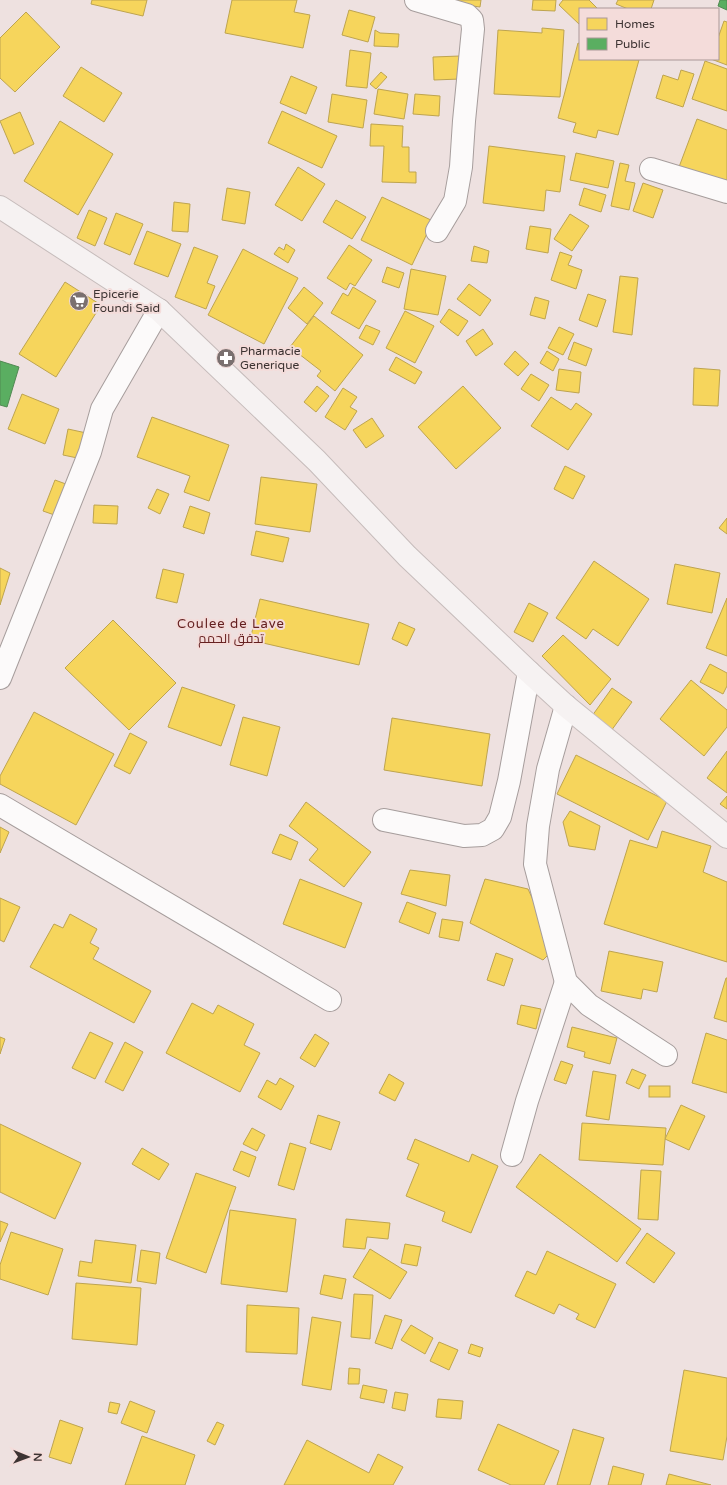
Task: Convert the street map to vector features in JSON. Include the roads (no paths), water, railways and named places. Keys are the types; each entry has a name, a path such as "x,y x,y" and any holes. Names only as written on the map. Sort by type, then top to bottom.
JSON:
{"main road":[{"path":"0,207 159,310 317,461 407,556 529,672 566,706 727,837"}],"street":[{"path":"416,0 467,15 472,20 474,29 464,121 461,167 455,201 437,231"},
{"path":"651,169 727,192"},
{"path":"0,678 90,452 102,409 159,310"},
{"path":"384,820 464,836 482,835 493,829 500,817 509,781 529,672"},
{"path":"566,706 548,769 538,826 535,864 566,982 589,1005 666,1055"},
{"path":"0,805 330,1000"},
{"path":"512,1155 526,1101 566,982"}],"place":[{"name":"Epicerie Foundi Said","path":"79,301"},
{"name":"Pharmacie Generique","path":"226,358"}],"district":[{"name":"Coulee de Lave تدفق الحمم","path":"231,632"}]}
